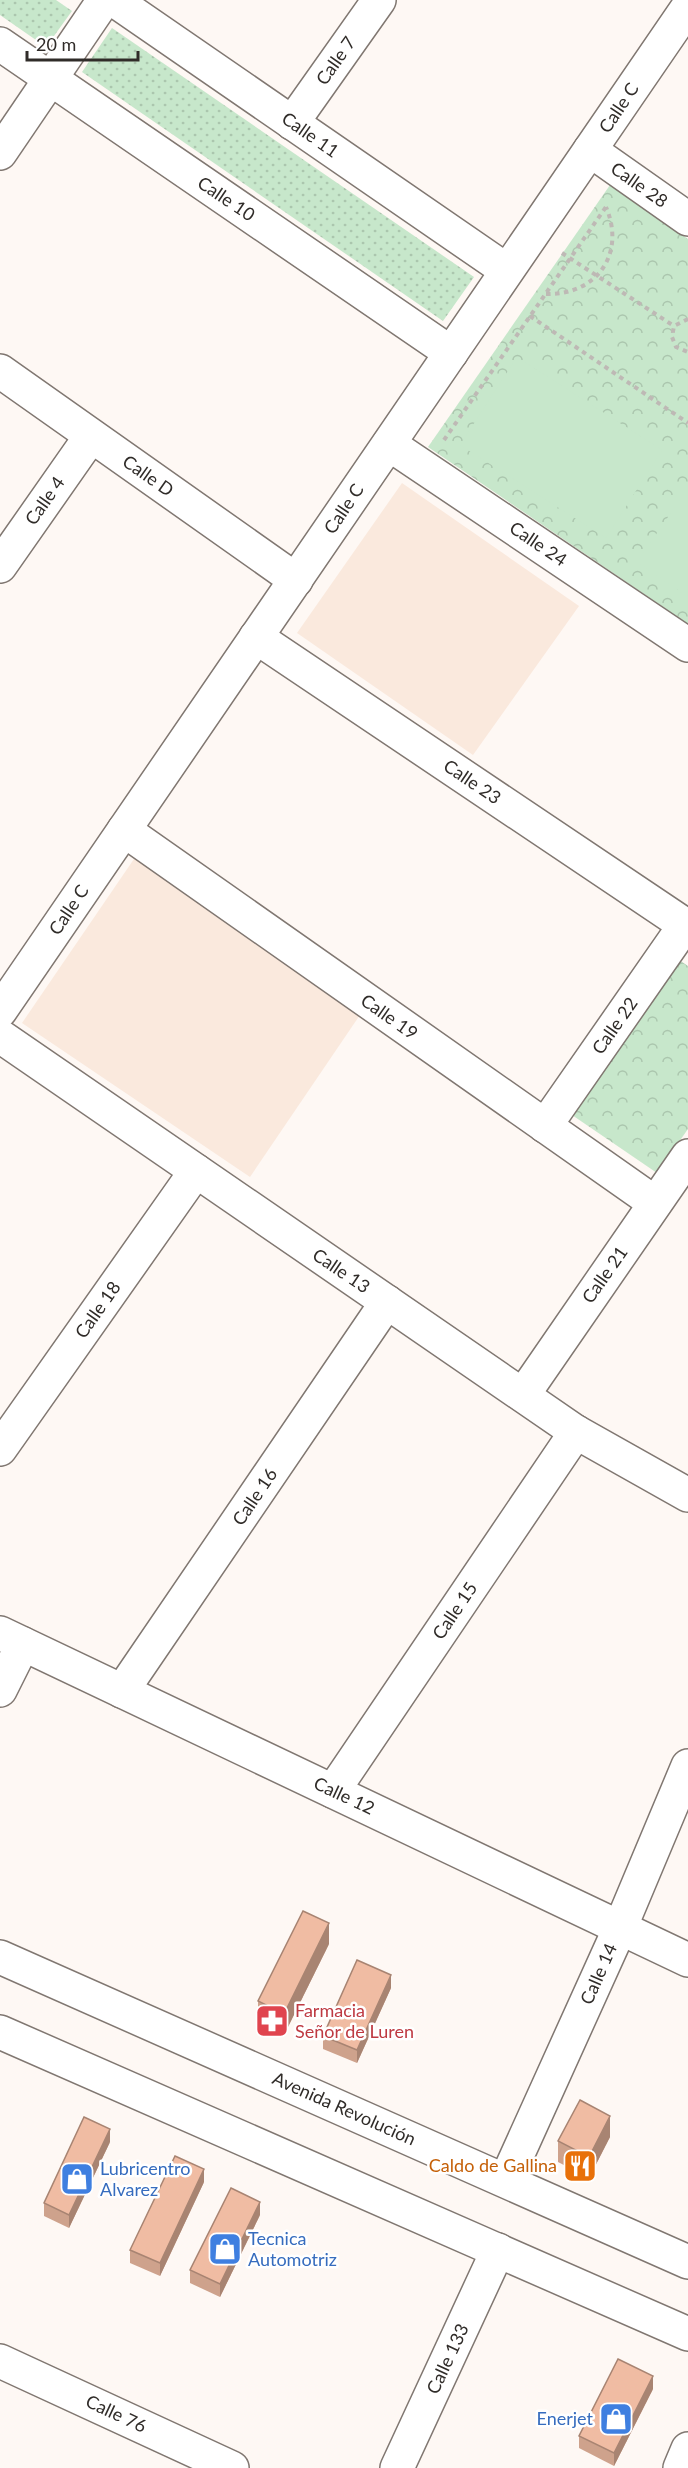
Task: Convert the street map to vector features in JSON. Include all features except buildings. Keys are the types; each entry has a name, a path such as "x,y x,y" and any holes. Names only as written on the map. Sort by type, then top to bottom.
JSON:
{"street":[{"path":"0,153 104,0"},
{"name":"Calle 11","path":"114,0 506,270"},
{"name":"Calle 7","path":"292,123 379,0"},
{"name":"Calle C","path":"0,1011 688,7"},
{"name":"Calle 10","path":"0,44 451,353"},
{"name":"Calle 28","path":"590,150 688,219"},
{"name":"Calle D","path":"0,371 296,580"},
{"name":"Calle 4","path":"0,566 91,436"},
{"name":"Calle 24","path":"388,444 688,645"},
{"name":"Calle 23","path":"256,637 687,926"},
{"name":"Calle 19","path":"124,830 655,1203"},
{"name":"Calle 22","path":"545,1126 687,926"},
{"name":"Calle 13","path":"0,1036 576,1432 688,1495"},
{"name":"Calle 21","path":"522,1395 688,1156"},
{"name":"Calle 18","path":"0,1449 196,1171"},
{"name":"Calle 16","path":"122,1691 387,1302"},
{"name":"Calle 15","path":"333,1791 576,1432"},
{"path":"0,1690 11,1638"},
{"name":"Calle 12","path":"11,1638 688,1960"},
{"name":"Calle 14","path":"506,2180 620,1928 688,1766"},
{"name":"Avenida Revolución","path":"0,1957 688,2262"},
{"path":"0,2032 688,2334"},
{"name":"Calle 133","path":"397,2468 498,2250"},
{"name":"Calle 76","path":"0,2361 232,2468"},
{"path":"680,2468 688,2449"}],"path":[{"path":"440,445 613,197"},
{"path":"546,294 573,291 597,276 606,264 613,236 612,221 606,207"},
{"path":"532,234 674,326"},
{"path":"530,316 688,423"},
{"path":"674,326 688,319"},
{"path":"674,326 673,343 681,351 688,352"}],"shaded area":[{"path":"402,483 579,606 473,755 297,633"},
{"path":"136,856 364,1009 250,1177 22,1023"}],"green space":[{"path":"0,0 56,0 72,11 46,47 0,15"},
{"path":"112,28 474,277 443,321 82,72"},
{"path":"610,185 688,239 688,624 428,447"},
{"path":"517,357 662,450 606,538 460,445"},
{"path":"688,488 688,597 637,562"},
{"path":"679,960 688,966 688,1129 657,1173 572,1115"}],"place":[{"name":"Farmacia Señor de Luren","path":"272,2021"},
{"name":"Caldo de Gallina","path":"580,2166"},
{"name":"Lubricentro Alvarez","path":"77,2179"},
{"name":"Tecnica Automotriz","path":"225,2249"},
{"name":"Enerjet","path":"616,2419"}]}
